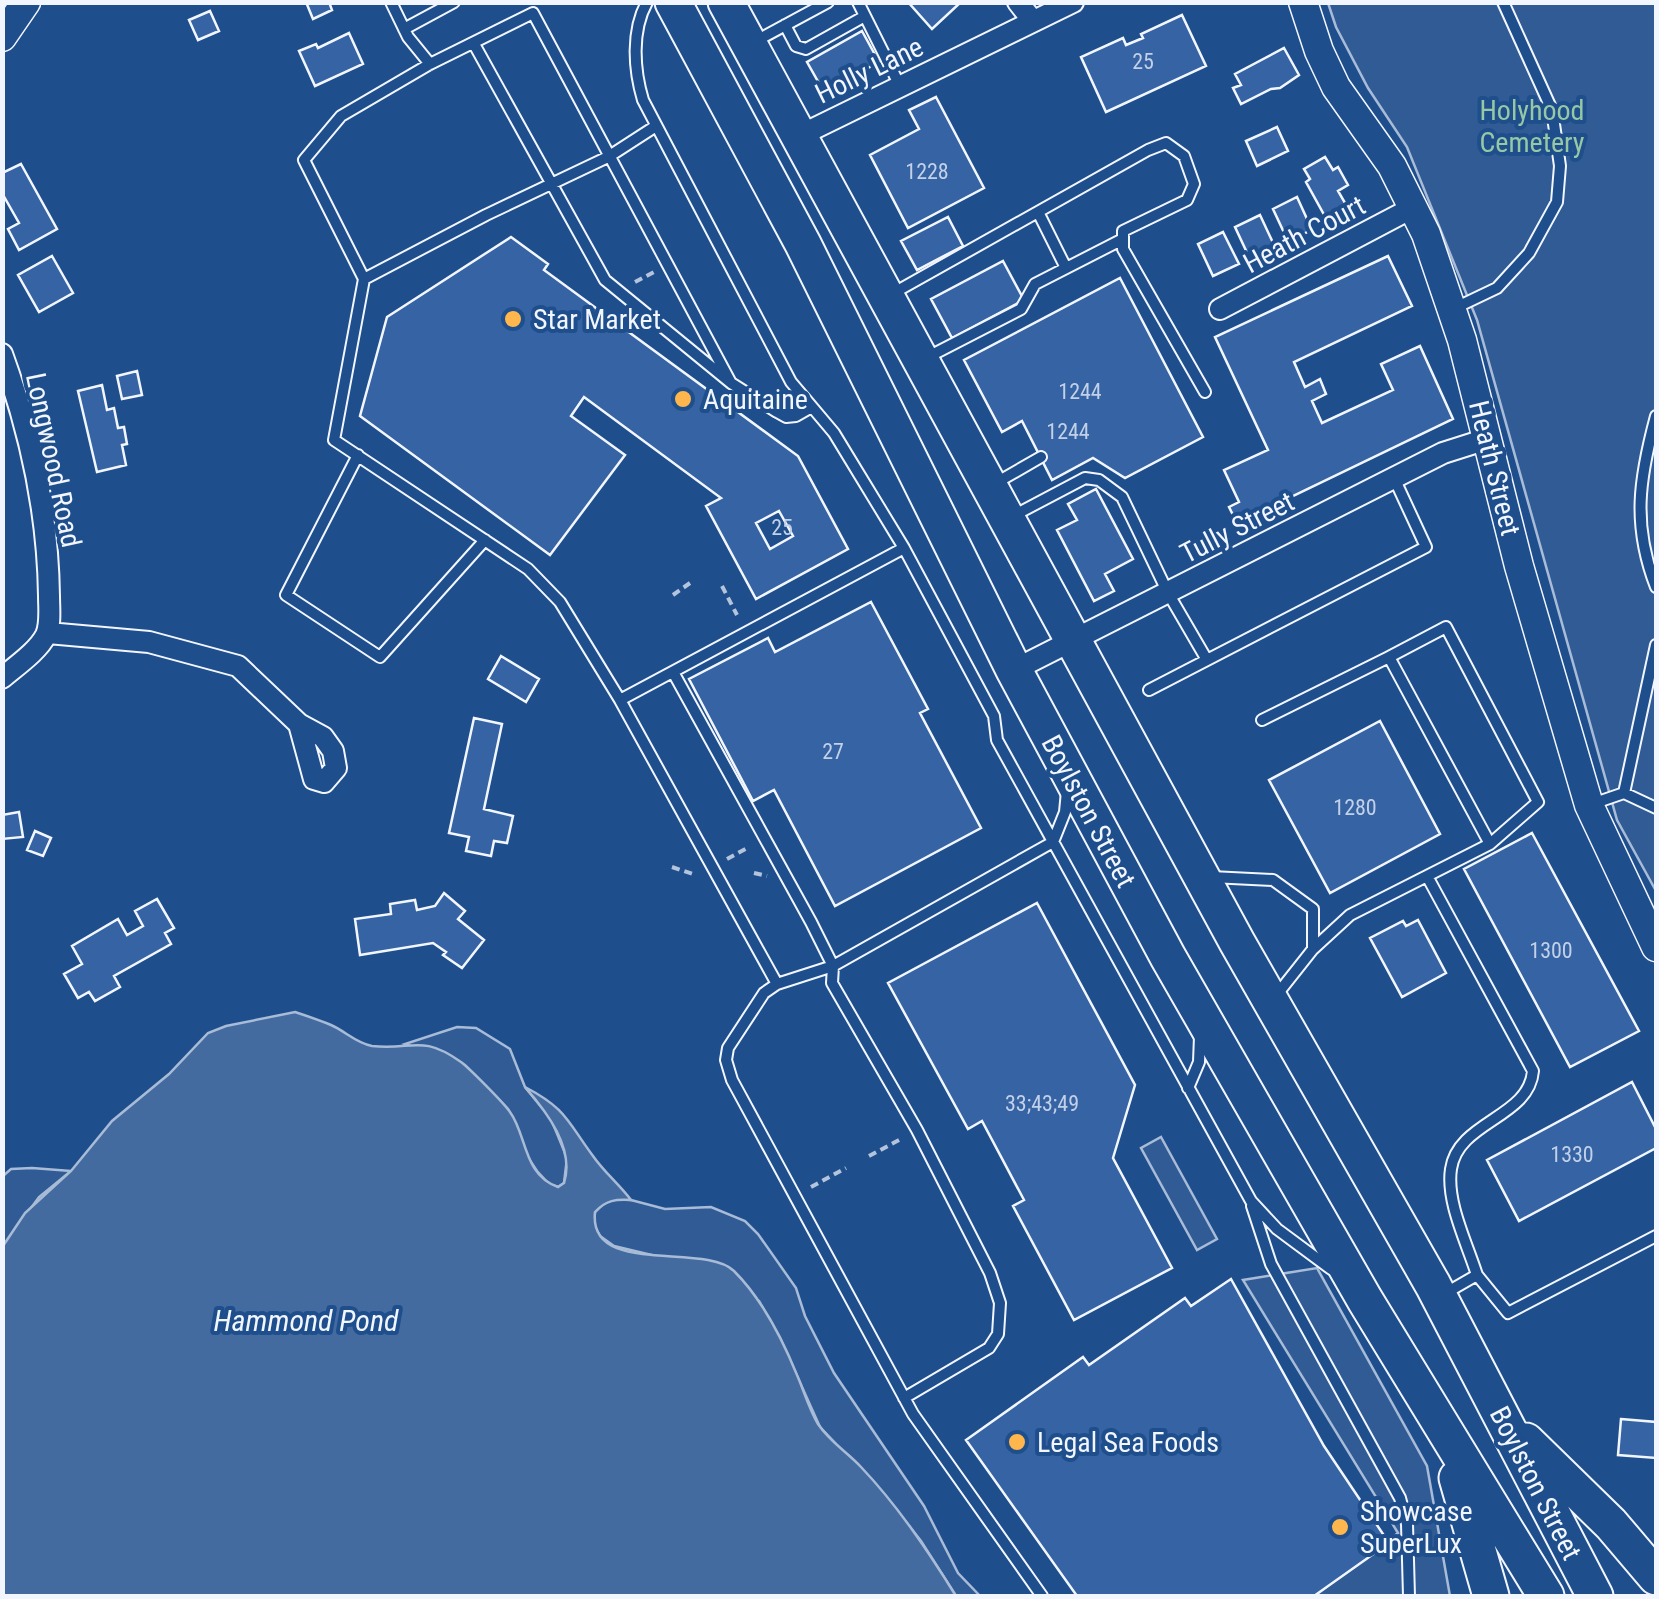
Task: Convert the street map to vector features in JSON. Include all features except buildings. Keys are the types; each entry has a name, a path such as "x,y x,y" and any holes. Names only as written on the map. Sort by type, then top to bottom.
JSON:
{"highway":[{"name":"Boylston Street","path":"673,2 803,244 1014,670 1190,997 1365,1300 1546,1596"},
{"name":"Boylston Street","path":"726,2 1201,876 1439,1297 1595,1596"},
{"path":"1503,1418 1611,1524 1656,1577"},
{"path":"1442,1429 1491,1596"}],"street":[{"path":"2,37 26,2"},
{"path":"1018,2 1032,20"},
{"name":"Holly Lane","path":"799,136 1073,2"},
{"name":"Heath Street","path":"1303,2 1336,87 1392,166 1414,207 1452,309 1519,566 1589,805 1656,948"},
{"name":"Heath Court","path":"1220,310 1414,207"},
{"name":"Longwood Road","path":"2,354 44,518 48,632"},
{"name":"Tully Street","path":"1014,670 1443,453 1487,439"},
{"path":"2,678 48,632 149,642 238,666 299,724"}],"lane":[{"path":"391,2 404,29 430,64"},
{"path":"404,29 454,2"},
{"path":"648,2 638,28 637,67 643,100 791,382 834,434 904,548 994,716 998,740 1251,1200 1271,1264 1400,1498 1406,1524 1409,1596"},
{"path":"749,44 828,2"},
{"path":"858,2 900,86"},
{"path":"1452,309 1497,288 1528,253 1557,202 1560,166 1552,110 1503,2"},
{"path":"731,382 532,14 430,64 340,116 304,160 364,279 334,440 545,584 574,622 620,700 777,984"},
{"path":"785,26 796,46 806,49 865,16"},
{"path":"474,44 605,280 731,382 786,417 804,414 810,408"},
{"path":"364,279 486,214 608,157 656,126"},
{"path":"886,297 1166,143 1184,156 1194,184 1186,200 1123,230 1123,248 1205,392"},
{"path":"1038,212 1066,268"},
{"path":"921,360 1021,309 1035,284 1123,239"},
{"path":"1656,416 1638,508 1643,553 1656,587"},
{"path":"358,456 286,595 380,657 485,540"},
{"path":"989,486 1041,458"},
{"path":"1006,519 1085,478 1099,480 1122,498 1168,593 1207,660"},
{"path":"1150,690 1426,547 1394,478"},
{"path":"620,700 904,548"},
{"path":"1262,720 1446,627 1538,802 1490,844 1350,915 1313,949 1271,1002"},
{"path":"1624,793 1656,644"},
{"path":"1389,657 1490,844"},
{"path":"673,672 833,966 832,982 925,1146 990,1273 1000,1303 998,1334 989,1348 904,1398"},
{"path":"1042,1596 934,1447 904,1398 726,1060 754,1004 777,984 833,966 1053,842 1067,798 1061,760"},
{"path":"1589,805 1624,793 1656,808"},
{"path":"1201,876 1273,880 1313,909 1313,949"},
{"path":"1426,876 1533,1071 1522,1098 1462,1141 1450,1172 1454,1203 1477,1275 1508,1314 1656,1236"},
{"path":"1188,1088 1199,1062 1201,1043 1190,997"},
{"path":"1251,1200 1277,1229 1365,1300"},
{"path":"1439,1297 1477,1275"}],"path":[{"path":"622,289 658,270"},
{"path":"673,595 690,584"},
{"path":"722,586 736,615"},
{"path":"724,861 758,842"},
{"path":"672,867 693,876 700,873"},
{"path":"869,1156 905,1137"},
{"path":"808,1190 846,1168"}],"shaded area":[{"name":"Holyhood Cemetery","path":"1328,3 1656,3 1656,891 1617,820 1477,320 1407,147 1368,88"},
{"path":"457,1027 476,1028 510,1049 525,1087 551,1119 567,1158 564,1183 558,1187 549,1184 527,1156 508,1109 465,1065 405,1044"},
{"path":"1161,1137 1217,1239 1197,1250 1141,1148"},
{"path":"11,1169 71,1171 39,1197 3,1246 3,1176"},
{"path":"615,1199 665,1209 711,1207 745,1221 758,1234 796,1288 805,1316 834,1373 924,1506 958,1573 980,1596 956,1596 888,1499 820,1427 759,1301 664,1258 614,1246 600,1236 594,1225 595,1212"},
{"path":"1317,1268 1427,1466 1450,1596 1314,1596 1398,1533 1243,1280"}],"water":[{"name":"Hammond Pond","path":"295,1012 372,1046 425,1046 461,1062 510,1112 532,1164 558,1187 564,1183 566,1170 562,1144 550,1119 525,1087 558,1109 631,1200 612,1201 599,1208 595,1212 598,1232 610,1245 628,1252 699,1259 734,1271 778,1333 818,1424 888,1497 956,1596 3,1596 3,1246 25,1213 71,1171 112,1121 169,1074 208,1033"}],"place":[{"name":"Star Market","path":"513,319"},
{"name":"Aquitaine","path":"683,399"},
{"name":"Legal Sea Foods","path":"1017,1442"},
{"name":"Showcase SuperLux","path":"1340,1527"}]}
